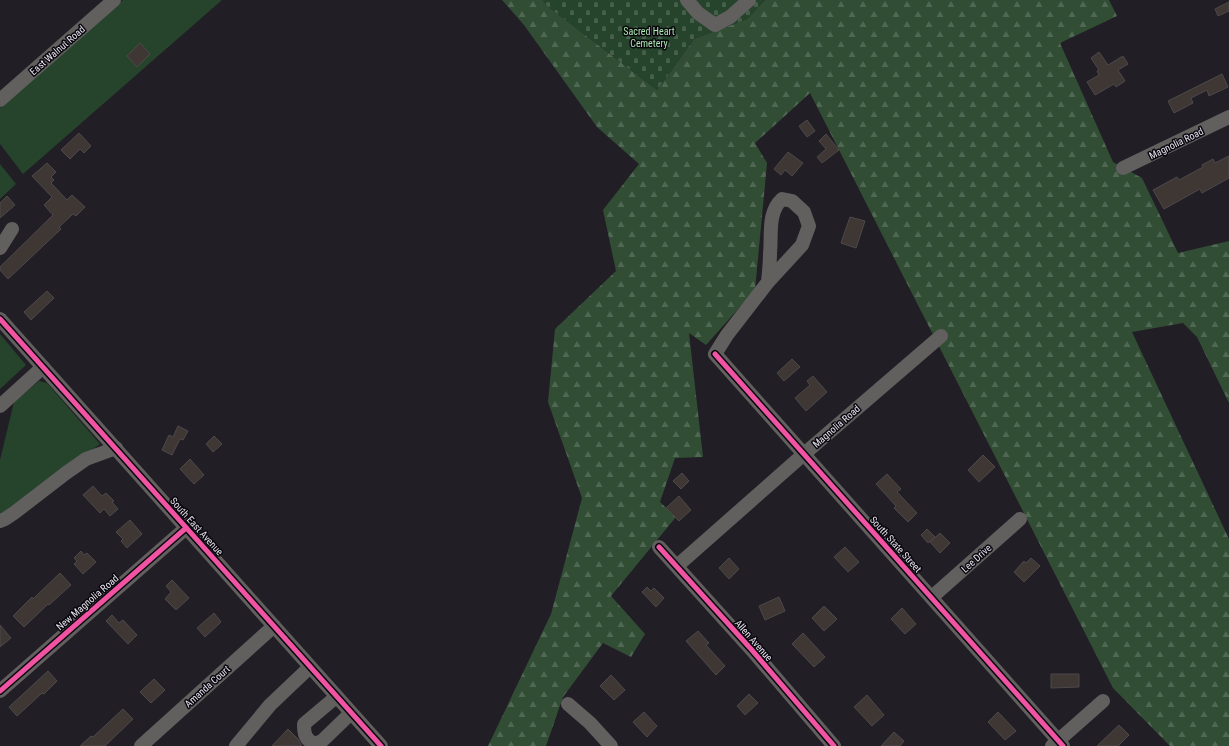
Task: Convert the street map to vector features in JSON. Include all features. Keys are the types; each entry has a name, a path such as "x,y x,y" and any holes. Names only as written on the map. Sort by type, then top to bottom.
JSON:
{"street":[{"name":"East Walnut Road","path":"0,100 114,0"},
{"path":"687,0 698,13 715,25 730,17 749,0"},
{"name":"Magnolia Road","path":"1123,168 1229,118"},
{"path":"782,199 792,201 804,212 808,226 802,245 768,282 771,222 776,205 782,199"},
{"path":"0,248 12,229"},
{"name":"South State Street","path":"768,282 727,335 715,354 932,597 1057,744"},
{"name":"South East Avenue","path":"0,319 381,746"},
{"name":"Magnolia Road","path":"677,566 941,336"},
{"path":"0,406 43,367"},
{"path":"0,521 9,516 86,459 116,448"},
{"name":"Lee Drive","path":"932,597 1020,518"},
{"name":"New Magnolia Road","path":"0,691 186,528"},
{"name":"Allen Avenue","path":"659,546 756,655 834,746"},
{"name":"Amanda Court","path":"141,746 274,626"},
{"path":"236,746 270,705 310,667"},
{"path":"336,697 304,724 304,732 308,740 314,744 322,741 351,713"},
{"path":"1057,744 1103,701"},
{"path":"568,704 611,746"}],"green space":[{"path":"123,0 222,0 23,174 0,144 0,108"},
{"path":"502,0 543,0 546,5 657,90 694,39 747,19 765,0 1109,0 1117,16 1060,43 1113,162 1142,178 1178,253 1229,241 1229,403 1197,337 1183,323 1132,332 1229,539 1229,746 1170,746 1113,688 810,93 755,143 767,163 755,290 706,345 689,333 703,457 675,458 660,502 676,517 611,596 645,634 631,657 603,643 563,697 546,746 488,746 551,614 582,498 548,402 555,329 616,271 603,210 639,164 597,127 524,25"},
{"name":"Sacred Heart Cemetery","path":"543,0 765,0 747,19 694,39 657,90 546,5"},
{"path":"0,164 16,184 0,199"},
{"path":"0,334 26,365 0,389"},
{"path":"39,381 47,383 100,444 2,517 0,514 0,460 14,402"}],"building":[{"path":"1229,2 1229,11 1218,16 1215,9"},
{"path":"140,43 150,54 137,67 127,56"},
{"path":"1099,52 1108,65 1123,56 1128,64 1118,70 1125,81 1116,87 1114,84 1095,95 1087,82 1099,75 1097,71 1099,70 1091,58"},
{"path":"1222,74 1228,87 1209,96 1207,90 1191,98 1193,103 1174,113 1168,101"},
{"path":"807,120 815,131 807,137 799,126"},
{"path":"79,133 91,146 84,153 80,149 70,159 61,150"},
{"path":"826,134 839,150 822,163 817,157 826,149 819,141"},
{"path":"788,152 803,163 792,176 785,170 781,175 774,169"},
{"path":"1229,156 1229,178 1202,193 1200,189 1164,209 1153,190 1177,177 1179,180 1203,167 1202,165 1213,159 1215,163"},
{"path":"47,163 56,172 51,177 54,180 51,183 67,200 72,195 85,207 76,216 73,214 59,227 61,229 8,279 0,270 0,267 53,215 44,205 52,197 32,176"},
{"path":"7,196 15,205 0,218 0,203"},
{"path":"850,217 865,221 856,248 841,243"},
{"path":"47,291 54,298 31,320 24,312"},
{"path":"792,359 800,367 784,381 777,373"},
{"path":"813,376 827,392 806,411 795,398 810,385 807,381"},
{"path":"178,426 188,431 183,440 180,439 172,455 162,450 169,435 173,437"},
{"path":"214,436 222,444 213,452 206,444"},
{"path":"983,455 995,467 979,482 968,470"},
{"path":"190,459 204,475 194,484 180,469"},
{"path":"682,473 689,481 681,489 673,481"},
{"path":"887,474 901,489 897,492 917,513 908,522 894,508 896,506 876,484"},
{"path":"93,486 102,496 106,493 114,501 112,502 118,509 110,516 104,509 100,513 83,495"},
{"path":"679,496 691,510 679,521 666,508"},
{"path":"130,520 142,534 127,548 121,541 123,539 116,532"},
{"path":"927,529 935,537 928,543 921,535"},
{"path":"940,533 950,543 940,553 930,542"},
{"path":"845,547 859,562 848,572 834,557"},
{"path":"81,551 84,555 87,553 96,562 83,574 74,564 77,561 74,558"},
{"path":"729,558 739,569 729,579 719,568"},
{"path":"1031,558 1040,566 1024,582 1014,572 1024,561 1026,563"},
{"path":"60,573 71,585 24,627 13,616"},
{"path":"172,580 189,598 176,610 165,599 171,592 166,586"},
{"path":"647,587 651,591 654,588 664,598 656,607 642,592"},
{"path":"779,597 785,611 765,620 759,606"},
{"path":"824,606 837,619 824,631 812,618"},
{"path":"902,608 916,624 905,634 891,619"},
{"path":"214,613 221,622 205,637 197,628"},
{"path":"112,615 119,623 123,620 137,635 128,644 106,621"},
{"path":"0,625 11,638 0,647"},
{"path":"698,631 709,643 706,645 725,666 716,675 686,641"},
{"path":"803,633 825,657 814,667 792,644"},
{"path":"48,671 57,681 44,694 42,693 17,716 9,707"},
{"path":"1051,674 1079,674 1079,687 1051,688"},
{"path":"611,675 625,690 614,700 600,686"},
{"path":"154,679 165,690 151,703 140,692"},
{"path":"749,694 758,703 745,715 737,706"},
{"path":"867,695 884,715 872,726 854,707"},
{"path":"123,709 133,719 105,746 80,746 91,736 93,737"},
{"path":"644,712 657,726 647,737 633,722"},
{"path":"998,712 1016,731 1005,740 988,722"},
{"path":"1119,725 1129,735 1118,746 1097,746"},
{"path":"288,729 298,739 302,746 272,746"},
{"path":"894,732 904,741 900,746 881,746"}],"cycle path":[{"path":"0,319 381,746"},
{"path":"715,354 1063,746"},
{"path":"0,691 186,528"},
{"path":"659,547 751,649 834,746"}]}
